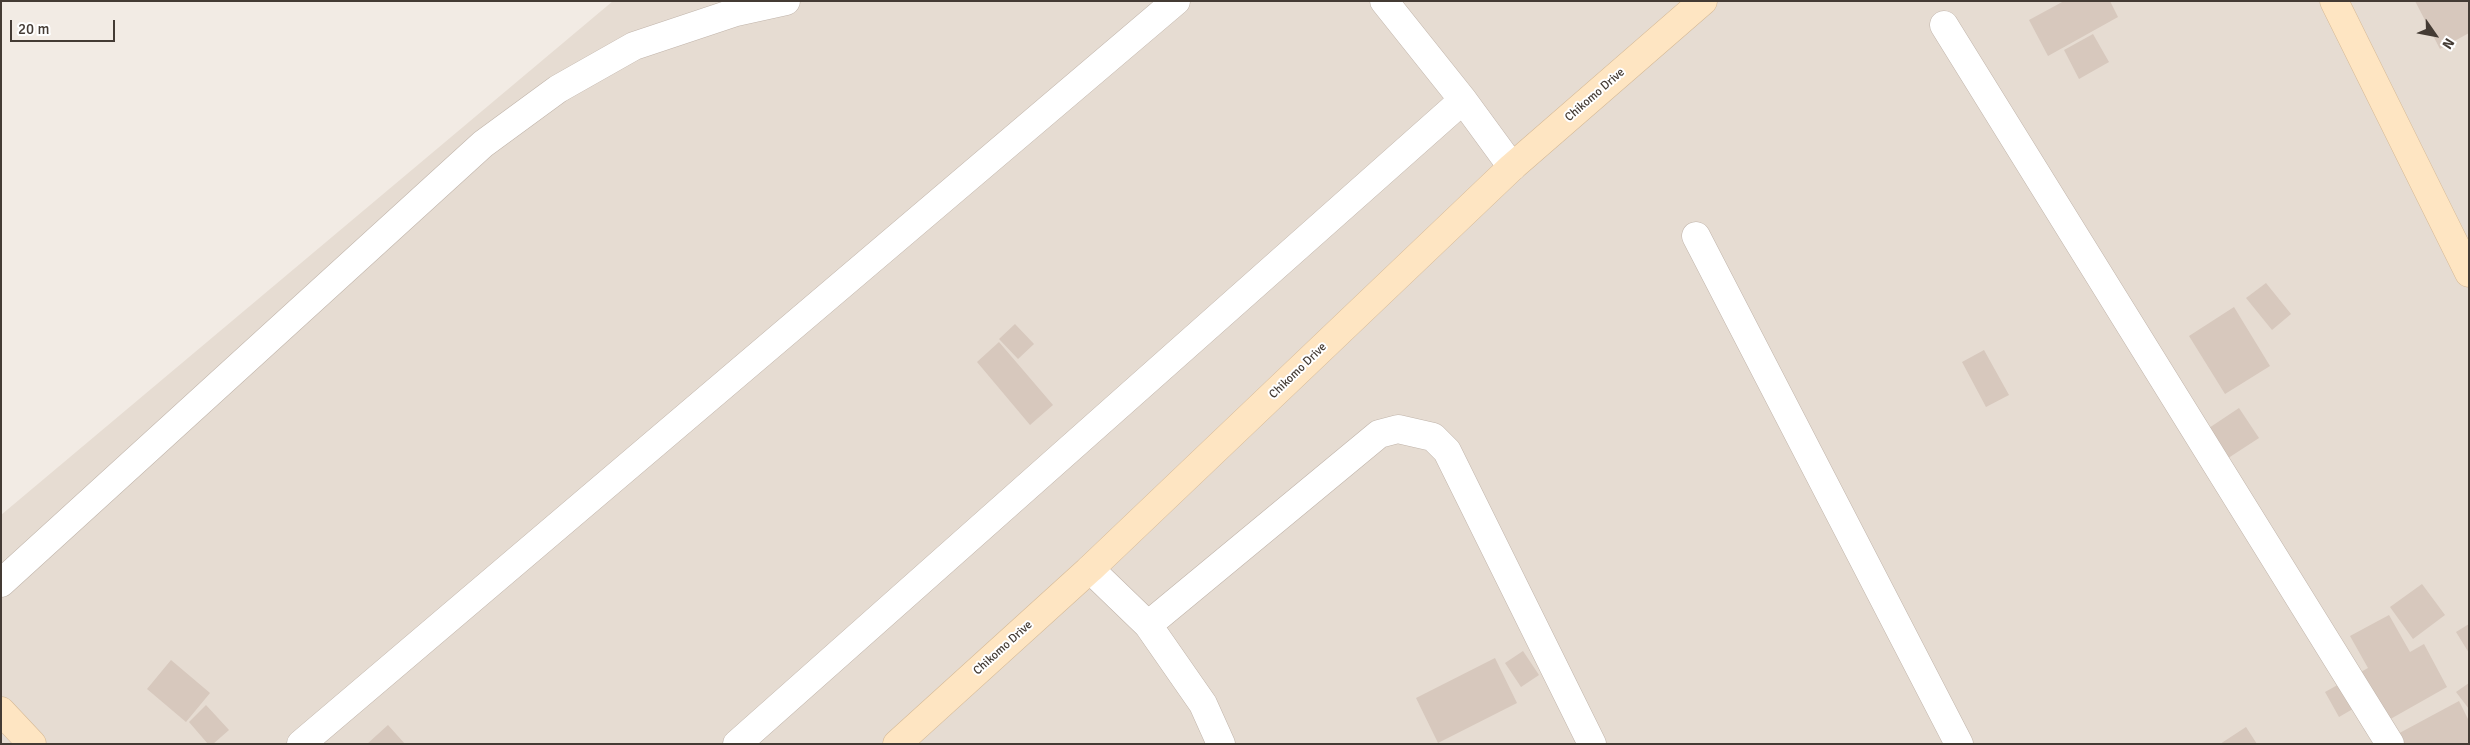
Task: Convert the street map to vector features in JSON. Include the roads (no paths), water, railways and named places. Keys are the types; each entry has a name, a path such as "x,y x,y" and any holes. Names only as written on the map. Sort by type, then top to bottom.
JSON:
{"street":[{"path":"1,583 490,139 558,89 634,46 736,12 786,1"},
{"path":"301,744 1176,1"},
{"path":"1384,1 1463,100 1512,167"},
{"name":"Chikomo Drive","path":"897,744 1090,569 1512,167 1704,1"},
{"path":"2334,1 2469,274"},
{"path":"1944,25 2390,744"},
{"path":"737,744 1463,100"},
{"path":"1696,236 1959,744"},
{"path":"1148,625 1379,434 1398,430 1432,437 1447,451 1592,744"},
{"path":"1090,569 1148,625 1203,704 1221,744"},
{"path":"1,711 32,744"}]}
